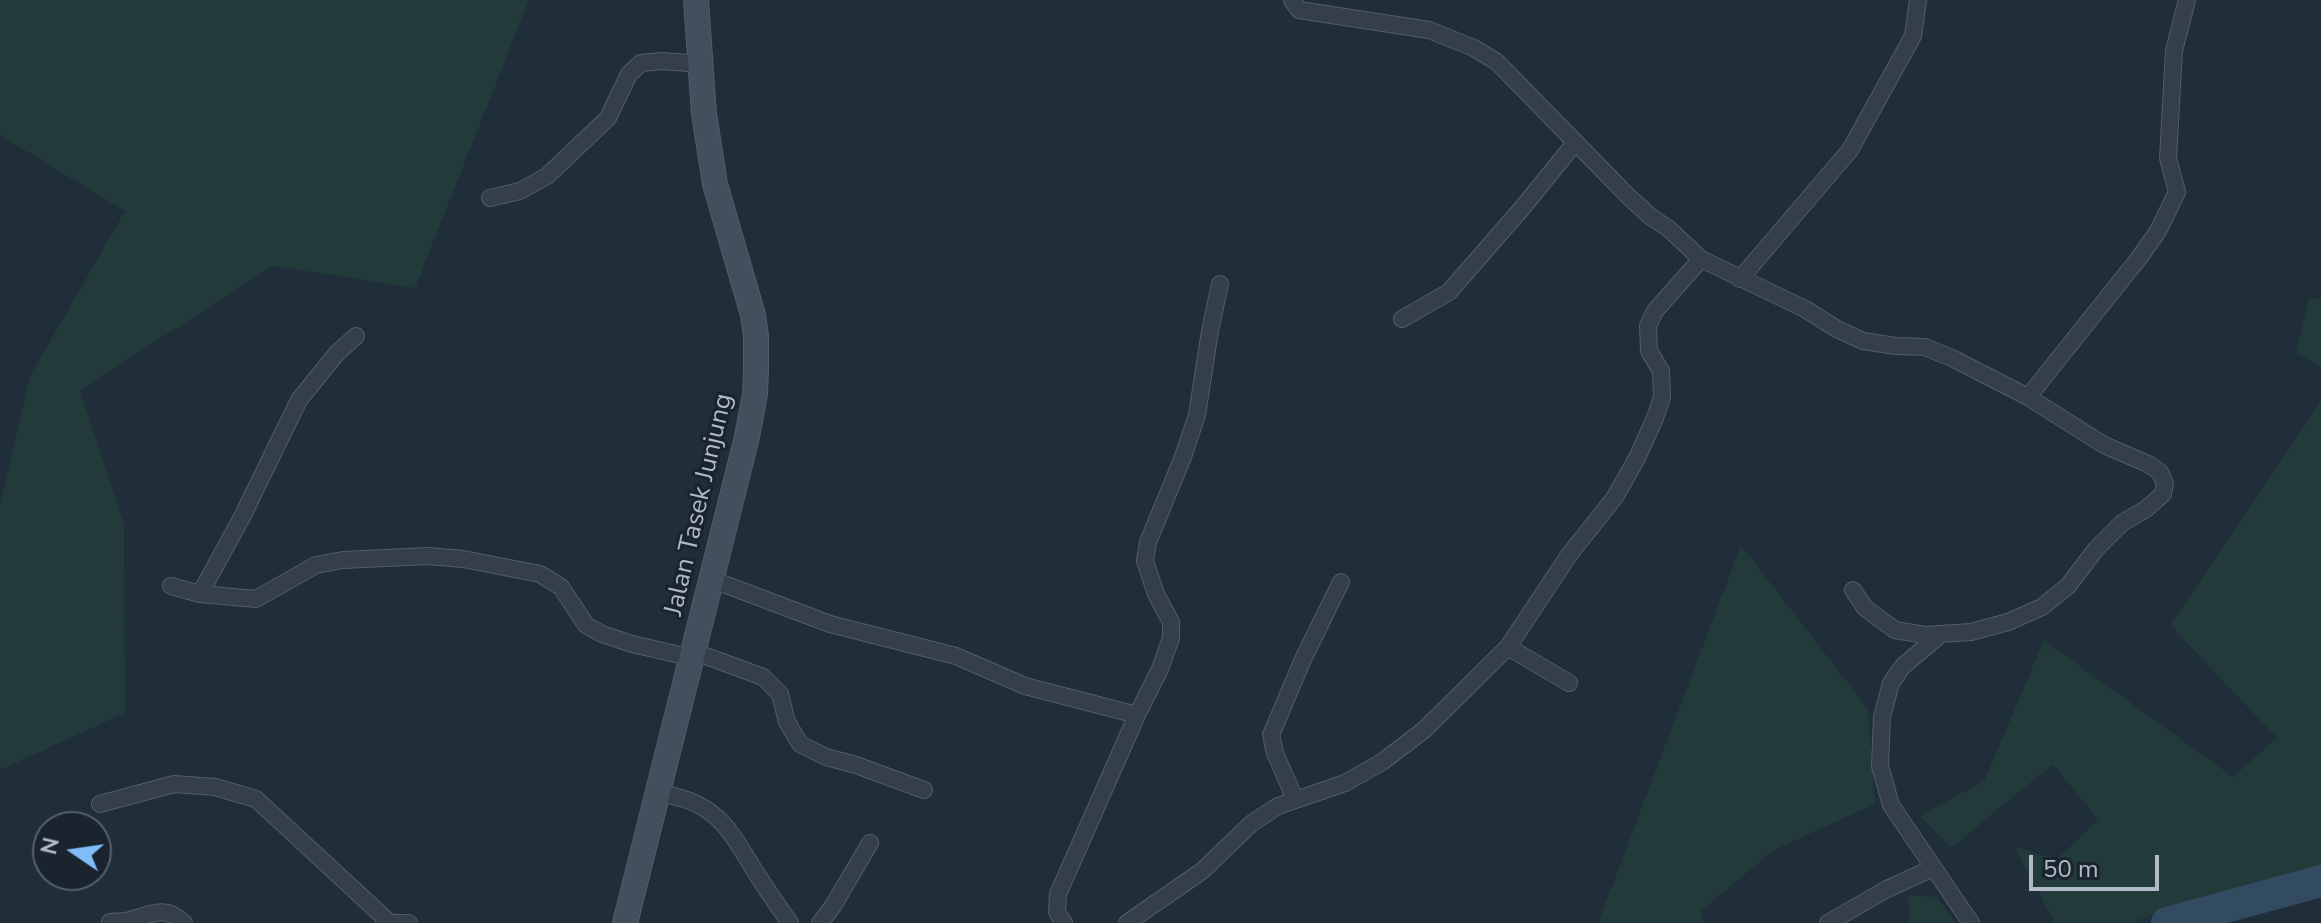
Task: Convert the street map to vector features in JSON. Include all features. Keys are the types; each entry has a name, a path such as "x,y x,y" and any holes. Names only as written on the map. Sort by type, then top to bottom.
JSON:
{"main road":[{"name":"Jalan Tasek Junjung","path":"625,923 713,580 755,394 756,336 753,315 715,184 704,114 696,0"}],"street":[{"path":"1292,0 1299,10 1429,30 1474,48 1497,62 1629,197 1701,259 1863,341 1925,347 1954,359 2028,397 2104,445 2148,464 2160,472 2165,484 2163,494 2146,509 2122,523 2096,549 2068,586 2042,607 2008,622 1971,632 1925,635 1895,630 1865,608 1853,590"},
{"path":"1740,279 1850,150 1913,36 1918,0"},
{"path":"2028,397 2123,279 2158,231 2174,200 2177,192 2168,158 2174,51 2187,0"},
{"path":"490,198 520,191 547,176 608,118 629,74 641,63 701,64"},
{"path":"1402,319 1449,292 1575,143"},
{"path":"1127,923 1202,871 1252,823 1278,806 1345,783 1382,762 1424,730 1508,647 1569,555 1615,497 1637,458 1662,397 1661,371 1649,351 1648,326 1655,311 1701,259"},
{"path":"1064,923 1057,912 1058,894 1160,669 1171,638 1171,622 1156,594 1145,561 1148,542 1197,415 1220,284"},
{"path":"200,594 242,517 299,400 337,353 356,336"},
{"path":"171,586 200,594 256,599 316,565 343,560 428,556 463,559 540,574 561,587 586,625 632,644 694,655 763,677 780,694 787,722 800,744 826,757 924,790"},
{"path":"713,580 830,624 956,656 1025,686 1137,715"},
{"path":"1295,799 1275,753 1271,735 1341,582"},
{"path":"1941,634 1903,666 1891,683 1882,717 1880,766 1891,805 1971,923"},
{"path":"1508,647 1569,683"},
{"path":"100,804 174,784 215,787 256,799 386,922 409,923"},
{"path":"657,792 706,809 722,823 737,840 790,923"},
{"path":"820,923 870,843"},
{"path":"1828,923 1887,889 1933,868"},
{"path":"110,922 162,911 177,916 184,923"}],"green space":[{"path":"0,0 529,0 415,288 273,266 80,390 124,525 125,713 0,770 0,505 30,376 125,211 0,135"},
{"path":"2309,297 2321,300 2321,367 2296,353"},
{"path":"2321,401 2321,871 2138,920 2137,923 2055,923 2013,845 2056,860 2098,820 2053,764 1951,848 1920,816 1984,781 2044,640 2233,777 2277,738 2170,625"},
{"path":"1741,545 1868,709 1875,804 1774,850 1701,911 1703,923 1598,923"},
{"path":"1908,895 1937,897 1955,923 1910,923"}],"waterway":[{"path":"2167,923 2321,881"}]}
